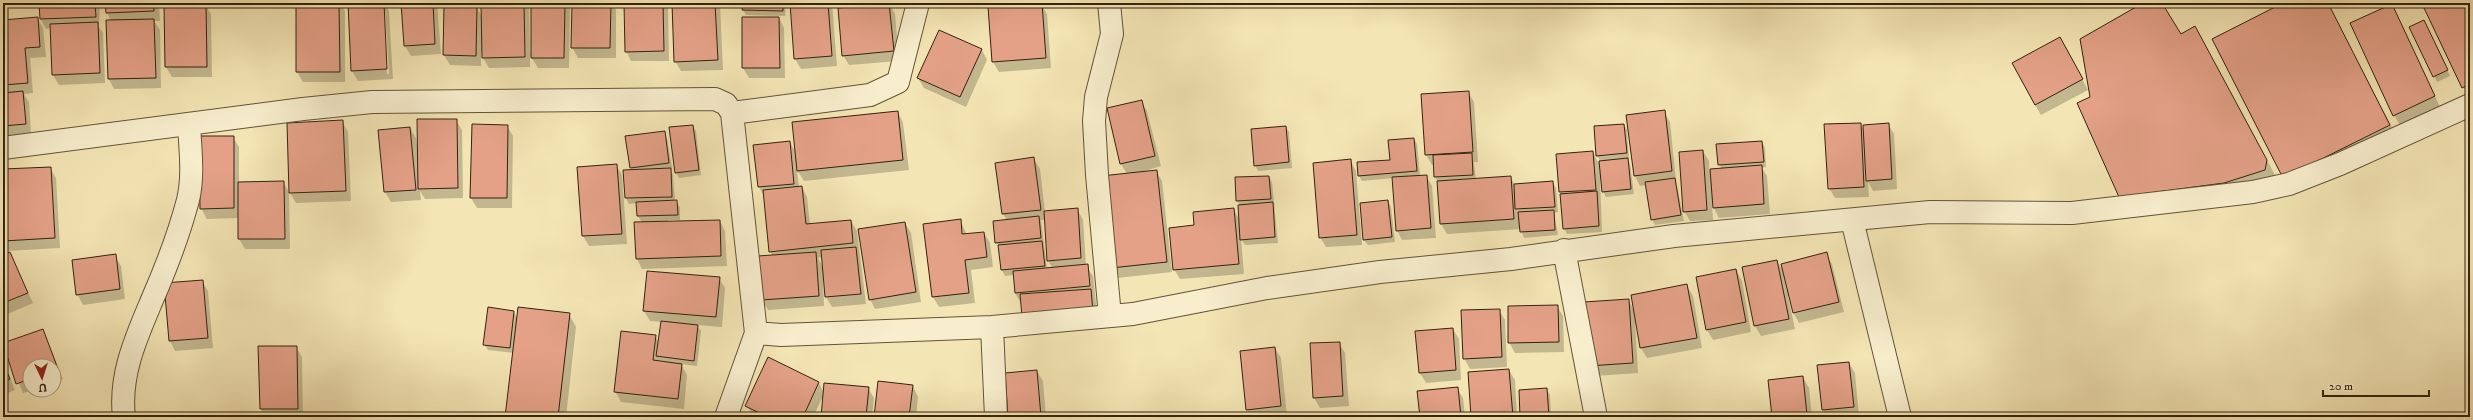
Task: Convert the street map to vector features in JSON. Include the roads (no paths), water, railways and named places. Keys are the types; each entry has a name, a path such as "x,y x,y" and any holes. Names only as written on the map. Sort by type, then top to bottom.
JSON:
{"street":[{"path":"732,113 870,95 898,82 918,3"},
{"path":"1109,3 1112,34 1096,97 1094,121 1097,175 1110,316"},
{"path":"3,148 364,103 438,100 702,98 721,101 726,104 732,113 756,333 726,417"},
{"path":"756,333 781,335 992,327 1133,314 1267,288 1380,272 1510,259 1564,250 1674,236 1930,212 2072,213 2253,192 2289,184 2340,164 2470,105"},
{"path":"124,417 122,404 125,375 138,331 176,240 188,198 191,170 189,124"},
{"path":"1852,220 1900,417"},
{"path":"1564,250 1596,417"},
{"path":"992,327 996,417"}]}
